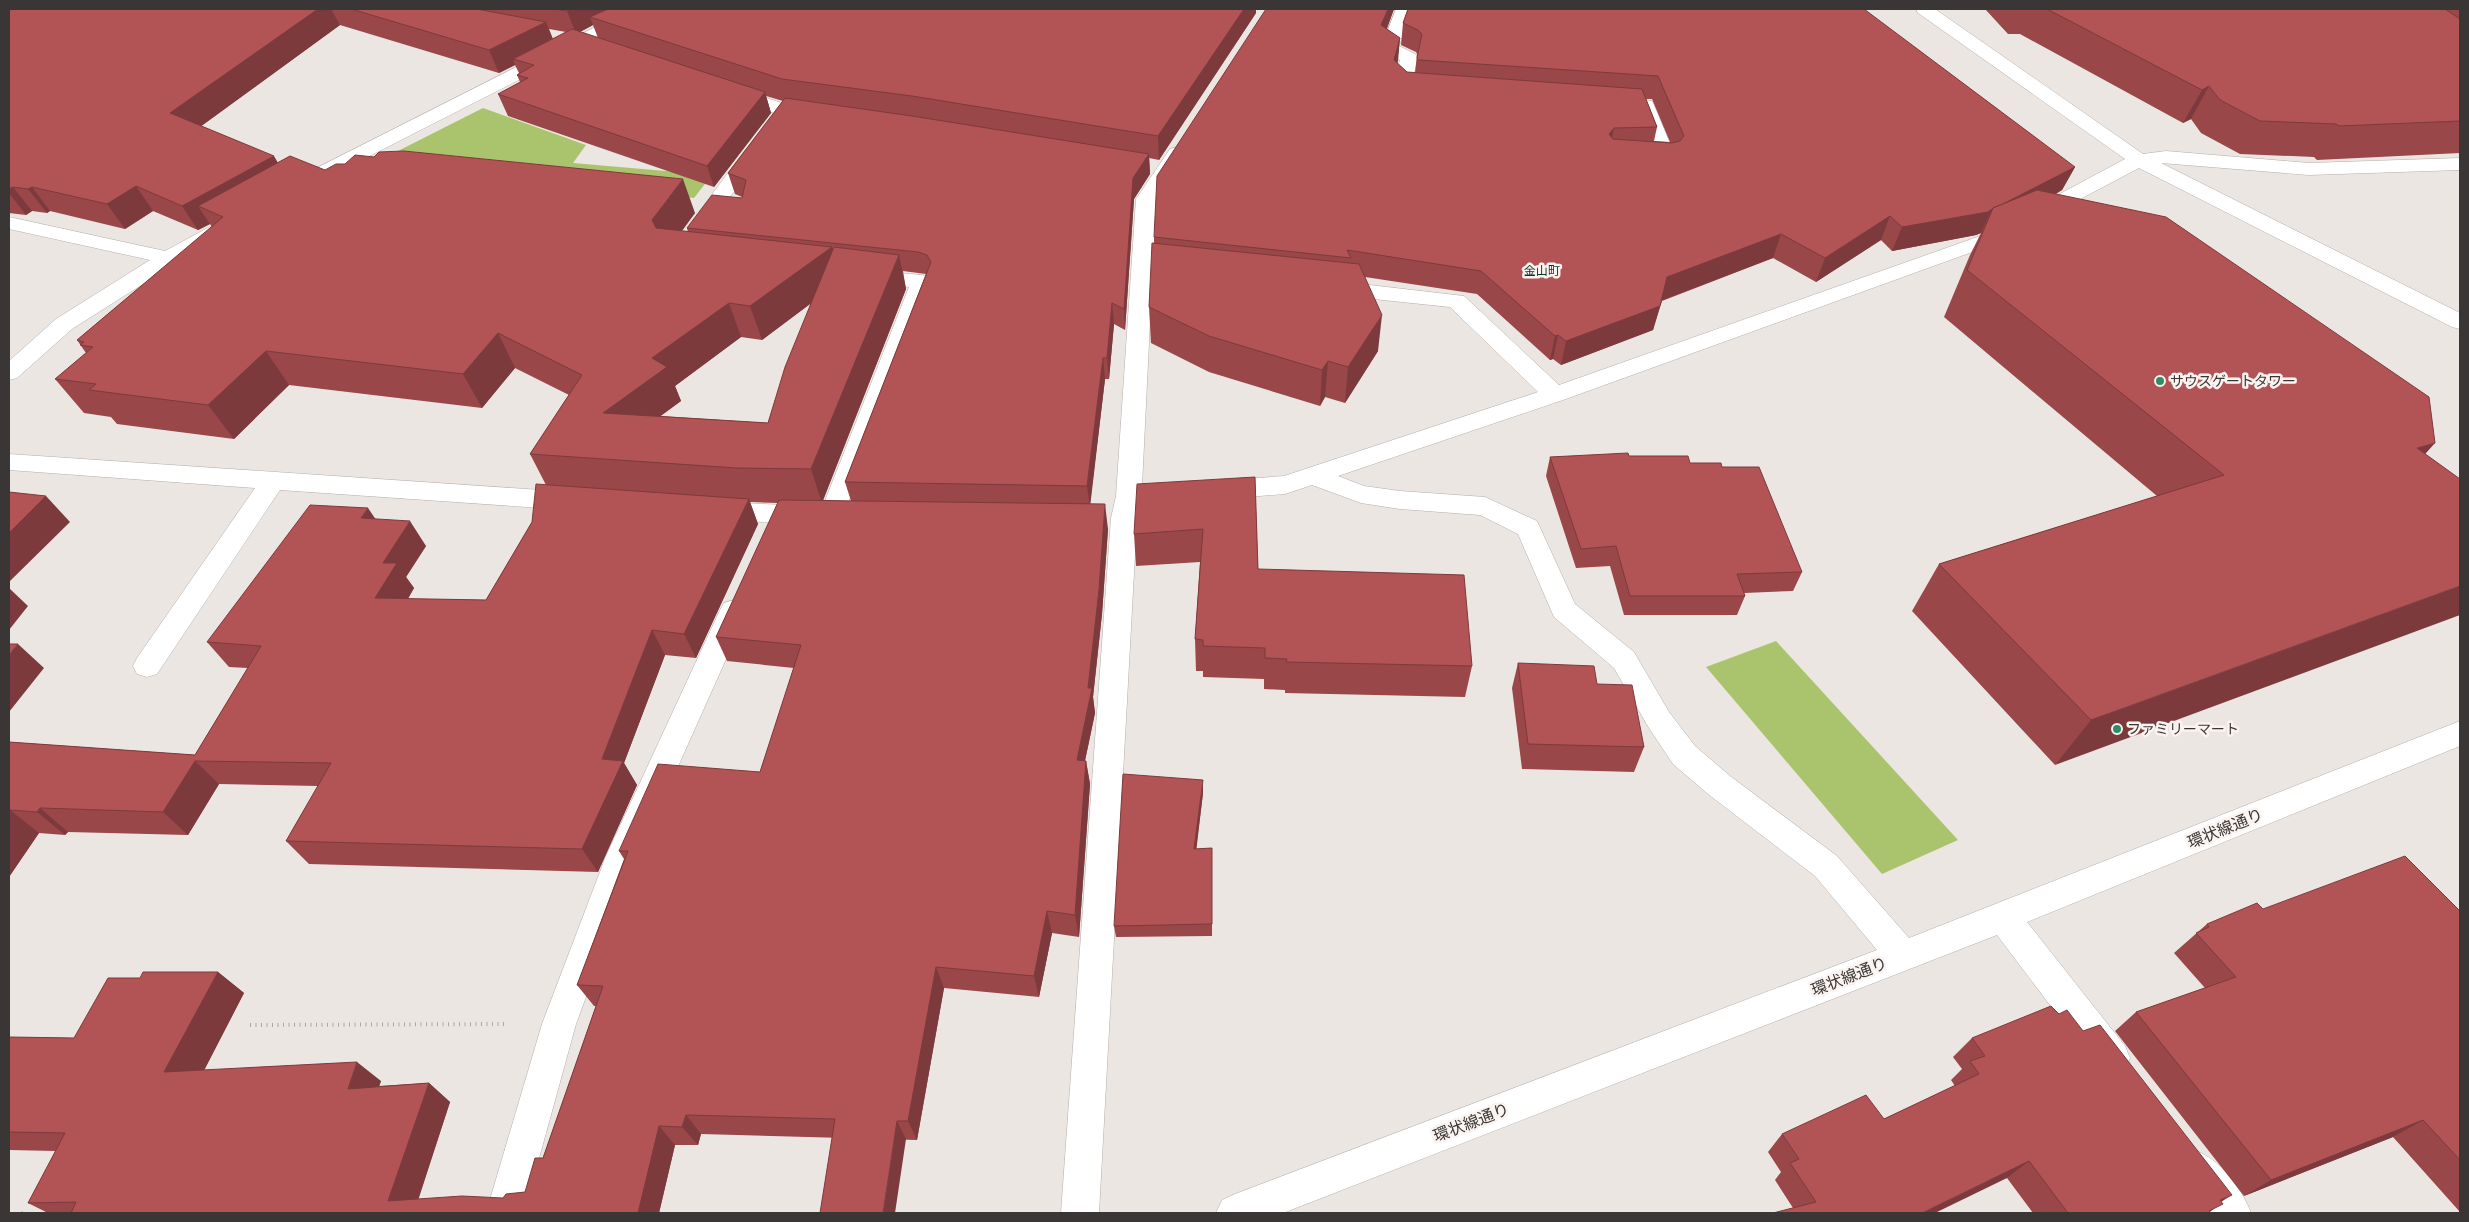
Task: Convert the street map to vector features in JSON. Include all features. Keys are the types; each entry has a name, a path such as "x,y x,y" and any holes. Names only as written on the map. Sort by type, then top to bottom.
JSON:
{"street":[{"path":"278,196 644,9"},
{"path":"1404,9 1390,48 1410,58 1403,84 1411,89 1440,91"},
{"path":"1924,9 2139,160 2460,322"},
{"path":"548,36 578,42 606,51"},
{"path":"719,88 776,123 832,116"},
{"path":"1616,103 1645,105 1666,158 1626,158"},
{"path":"688,240 776,123"},
{"path":"1080,1213 1119,511 1152,270 1146,199 1157,167 1188,135"},
{"path":"1119,511 1285,485 1555,395 1990,239 2139,160 2166,157 2309,168 2460,164"},
{"path":"9,373 64,324 168,258 236,220"},
{"path":"9,223 168,258"},
{"path":"832,516 922,282 843,274"},
{"path":"1319,287 1456,301 1555,395"},
{"path":"9,462 590,502"},
{"path":"1312,476 1361,494 1400,500 1485,506 1528,528 1564,610 1624,660 1659,720 1684,755 1719,785 1826,866 1903,955"},
{"path":"146,666 273,480"},
{"path":"699,510 771,528 832,516 862,516"},
{"path":"504,1213 559,1024 622,856 745,587"},
{"name":"環状線通り","path":"1235,1213 2003,917 2460,733"},
{"path":"2003,917 2129,1081"},
{"path":"2178,1143 2232,1213"}],"path":[{"path":"250,1025 559,1024"}],"green space":[{"path":"483,108 586,145 573,163 712,175 694,198 537,181 386,157"},
{"path":"1776,641 1958,840 1882,874 1706,667"}],"building":[{"path":"9,9 318,9 170,113 274,156 182,206 136,186 107,204 32,187 28,189 13,187 9,189"},
{"path":"351,9 477,9 546,22 489,50"},
{"path":"555,9 572,9 567,11"},
{"path":"608,9 1244,9 1158,136 912,96 782,79 590,17"},
{"path":"1266,9 1388,9 1381,25 1400,38 1394,60 1407,72 1642,89 1657,127 1614,128 1609,134 1613,139 1672,143 1680,141 1684,136 1658,76 1419,60 1417,58 1422,34 1403,23 1408,9 1864,9 2075,167 1988,212 1902,227 1890,216 1825,258 1781,234 1667,277 1660,306 1566,341 1558,335 1555,336 1481,271 1347,250 1351,258 1154,237 1157,176"},
{"path":"2047,9 2445,9 2460,19 2460,121 2339,126 2336,124 2260,121 2220,100 2209,86 2202,90"},
{"path":"572,29 765,92 707,166 498,94 528,78 517,75 534,65 513,59"},
{"path":"785,98 912,116 1149,154 1133,178 1124,309 1112,303 1107,358 1103,358 1087,486 845,482 931,262 927,255 918,252 687,228 712,195 742,198 746,180 728,173"},
{"path":"404,151 683,179 652,220 656,228 832,247 750,306 729,303 652,358 667,367 603,413 768,423 785,367 834,247 899,255 811,469 736,468 530,454 582,375 498,333 463,374 266,351 208,405 89,390 96,384 55,379 93,347 80,345 84,342 77,340 223,217 198,206 290,156 325,170 336,164 345,164 355,155 374,157 379,152"},
{"path":"2037,190 2166,217 2429,397 2435,443 2417,448 2460,479 2460,586 2091,720 1939,564 2224,475 1967,270 1993,208"},
{"path":"1152,243 1359,264 1382,315 1348,367 1328,361 1322,370 1209,336 1149,307"},
{"path":"1628,453 1629,456 1688,456 1690,463 1721,463 1722,467 1759,467 1802,572 1737,574 1745,596 1630,596 1616,546 1581,549 1550,457"},
{"path":"1255,477 1258,569 1464,575 1472,666 1286,662 1287,659 1265,658 1265,648 1203,646 1203,640 1195,639 1203,529 1134,534 1137,484"},
{"path":"536,484 749,499 684,634 652,630 602,759 623,761 582,849 286,841 331,763 195,761 163,812 40,808 37,812 10,810 9,812 9,742 195,755 261,646 207,642 310,505 368,508 361,518 410,521 383,563 397,563 375,598 486,600 532,522"},
{"path":"9,492 46,496 9,533"},
{"path":"779,500 1105,504 1099,590 1088,688 1092,688 1077,760 1086,761 1075,915 1047,911 1034,976 936,967 908,1121 897,1121 883,1213 820,1213 835,1119 686,1115 682,1127 659,1126 638,1213 71,1213 76,1202 28,1203 65,1133 9,1132 9,1037 74,1038 108,978 140,978 143,972 218,972 164,1072 357,1062 348,1089 429,1083 388,1201 462,1196 503,1198 506,1194 525,1192 535,1158 543,1158 603,986 577,985 628,851 619,851 658,764 760,772 801,645 716,637"},
{"path":"9,644 18,644 9,655"},
{"path":"1518,663 1594,666 1597,684 1632,685 1644,747 1528,744"},
{"path":"1123,774 1203,780 1194,849 1212,848 1212,924 1114,926"},
{"path":"2405,856 2460,911 2460,1160 2423,1120 2271,1180 2136,1012 2236,977 2196,933 2209,927 2207,924 2257,903 2263,909"},
{"path":"2051,1006 2059,1014 2067,1010 2083,1031 2100,1025 2232,1195 2220,1200 2223,1204 2209,1211 2211,1213 2068,1213 2029,1161 1922,1213 1773,1213 1816,1202 1790,1163 1799,1159 1782,1134 1866,1095 1884,1119 1979,1074 1970,1061 1985,1056 1972,1038"}],"place":[{"name":"サウスゲートタワー","path":"2160,381"},
{"name":"ファミリーマート","path":"2117,729"}],"district":[{"name":"金山町","path":"1542,271"}]}
